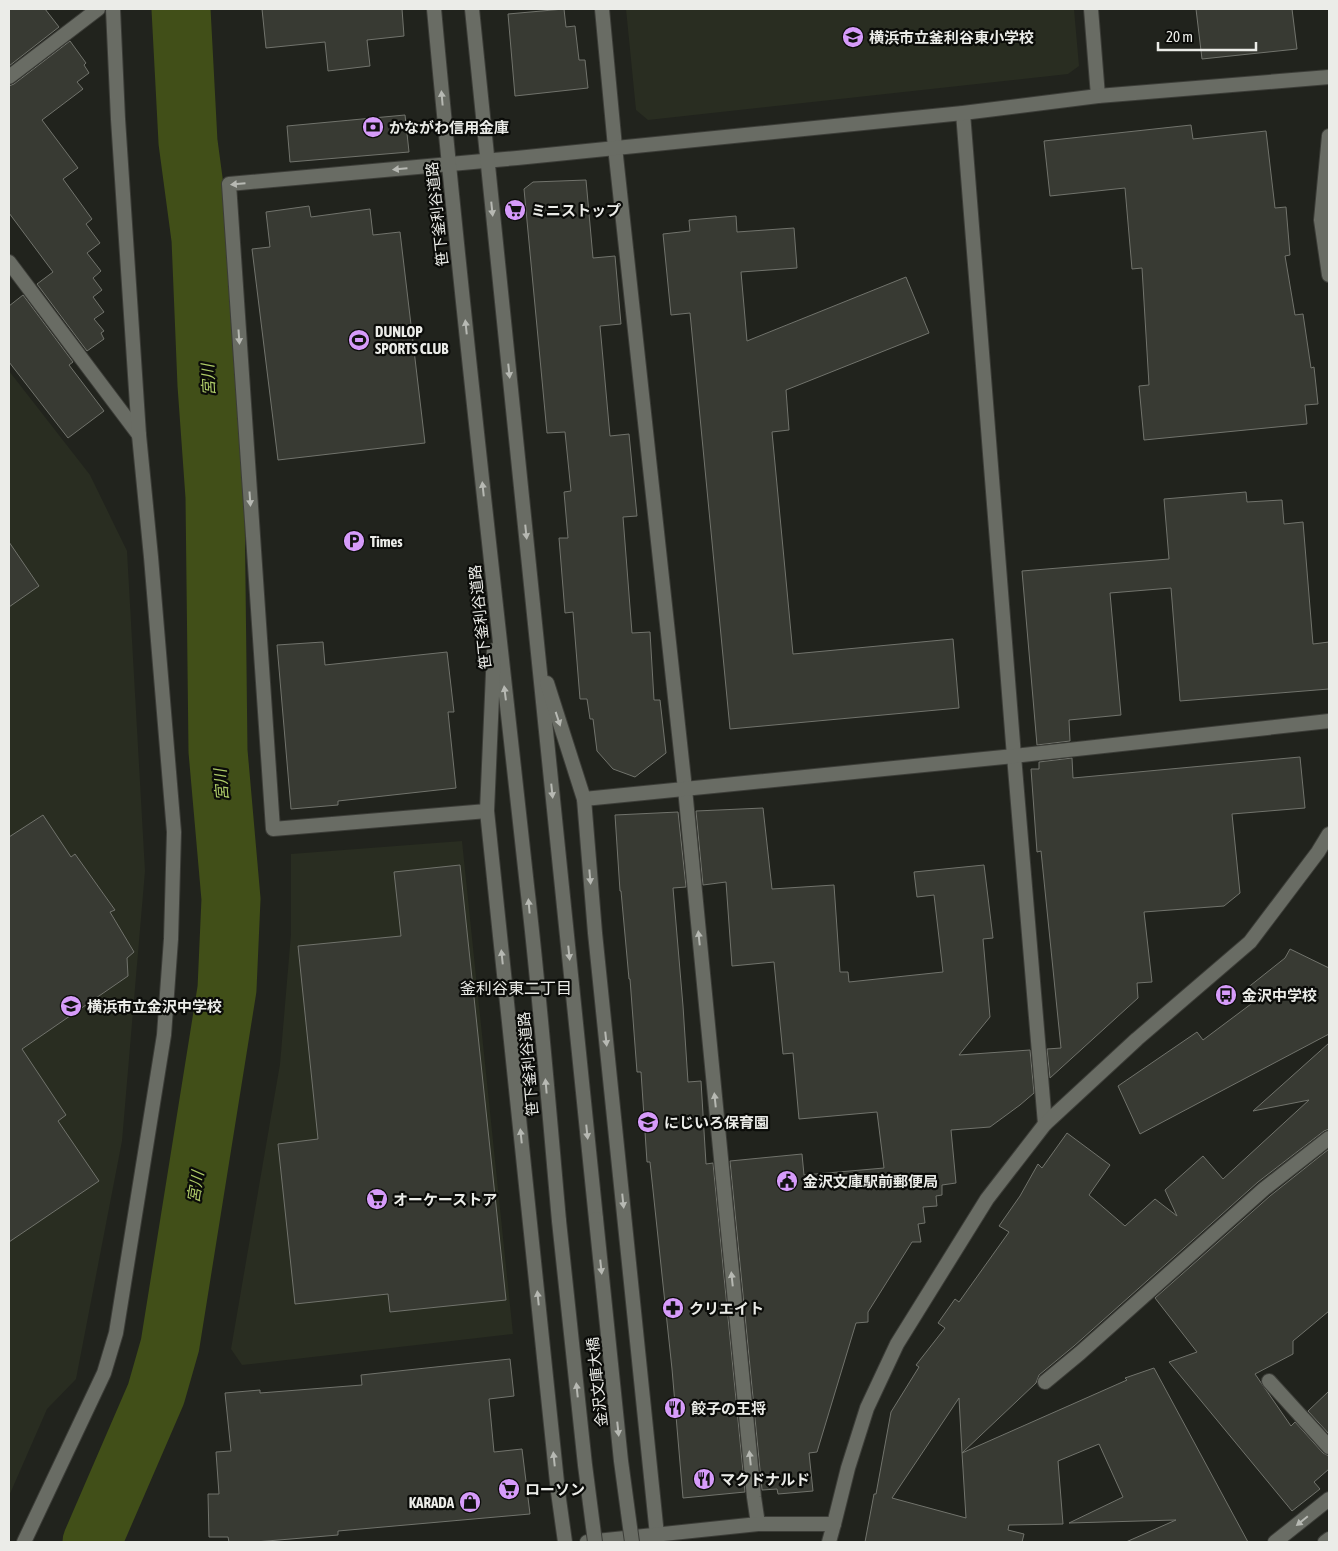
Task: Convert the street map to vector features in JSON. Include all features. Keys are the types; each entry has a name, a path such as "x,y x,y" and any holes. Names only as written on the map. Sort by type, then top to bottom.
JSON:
{"street":[{"path":"9,77 98,9"},
{"path":"24,1542 104,1373 116,1333 164,1035 171,939 174,832 139,435 118,119 113,9"},
{"name":"笹下釜利谷道路","path":"434,9 448,164 495,607 528,889 559,1221"},
{"path":"472,9 538,656 584,799 595,933 657,1535"},
{"path":"602,9 615,148 685,789 758,1524"},
{"path":"1091,9 1098,96"},
{"path":"486,811 272,829 229,184 963,113 1098,96 1329,77"},
{"path":"963,113 1045,1124"},
{"path":"1329,136 1322,220 1329,275"},
{"path":"9,262 139,435"},
{"path":"495,607 486,811 558,1492 565,1542"},
{"name":"金沢文庫大橋","path":"538,656 621,1461 632,1542"},
{"path":"584,799 1014,756 1329,721"},
{"path":"829,1542 848,1468 867,1408 897,1344 987,1199 1045,1124 1137,1039 1250,942 1318,852 1329,834"},
{"path":"1045,1382 1264,1189 1329,1138"},
{"name":"金沢文庫大橋","path":"559,1221 595,1542"},
{"path":"1268,1380 1329,1447"},
{"path":"1275,1542 1329,1499"},
{"path":"587,1542 758,1524 834,1524"},
{"path":"1325,1542 1329,1539"}],"shaded area":[{"name":"横浜市立釜利谷東小学校","path":"626,9 1074,9 1079,66 1068,74 648,120 636,110"},
{"name":"横浜市立金沢中学校","path":"9,371 90,475 127,551 145,871 122,1141 76,1379 47,1409 9,1496"},
{"name":"オーケーストア","path":"462,841 513,1334 242,1365 231,1349 280,1064 291,934 291,854"}],"building":[{"path":"9,9 45,9 59,27 9,66"},
{"path":"262,9 402,9 404,36 367,40 370,66 328,71 325,42 266,48"},
{"path":"564,9 566,27 575,26 579,60 585,60 588,88 515,96 508,14"},
{"path":"1196,9 1292,9 1297,49 1202,59"},
{"path":"70,41 86,63 84,65 89,73 77,82 83,89 42,120 78,168 63,179 92,219 86,224 100,243 87,253 101,271 93,278 102,290 93,297 104,312 94,319 104,331 101,333 104,339 87,351 37,284 53,272 9,213 9,86"},
{"path":"405,115 409,152 290,162 287,126"},
{"path":"1191,125 1193,139 1266,131 1275,208 1286,207 1290,255 1285,256 1295,315 1303,314 1311,368 1314,367 1318,404 1305,405 1307,424 1144,440 1139,386 1149,385 1142,268 1132,269 1125,188 1050,196 1044,141"},
{"path":"586,180 593,258 615,256 621,324 600,326 610,436 629,434 637,516 623,517 632,633 650,632 654,700 660,700 666,753 635,777 613,769 597,751 593,719 590,719 587,699 580,699 573,612 565,613 559,538 568,538 564,492 571,491 565,432 547,433 524,189 533,182"},
{"path":"309,206 311,217 370,209 373,235 400,232 425,443 278,460 252,249 270,247 266,212"},
{"path":"736,216 737,232 794,228 797,268 741,272 747,341 906,277 929,333 786,390 789,430 772,432 793,654 953,639 959,708 730,729 690,313 671,315 663,234 690,231 689,220"},
{"path":"23,295 73,362 69,365 104,411 68,438 9,362 9,306"},
{"path":"1246,492 1247,502 1282,500 1284,524 1303,522 1313,644 1329,642 1329,689 1180,701 1171,588 1110,593 1121,715 1069,720 1070,741 1037,745 1022,571 1169,559 1164,499"},
{"path":"9,542 39,586 9,607"},
{"path":"323,642 325,665 447,652 454,712 448,712 456,788 338,801 338,805 291,809 277,645"},
{"path":"1300,757 1305,808 1232,814 1240,893 1224,906 1144,912 1152,982 1137,983 1138,998 1050,1078 1047,1049 1061,1048 1041,851 1037,852 1031,769 1039,769 1039,762 1072,758 1073,778"},
{"path":"763,808 772,889 834,885 840,972 848,972 849,982 943,972 934,895 917,897 914,872 984,865 993,938 983,939 990,1017 959,1055 1030,1050 1034,1093 990,1127 951,1130 956,1183 942,1185 942,1195 936,1196 937,1206 923,1207 925,1223 918,1224 921,1242 912,1242 868,1312 868,1322 856,1323 817,1452 809,1453 813,1491 778,1494 777,1489 762,1490 730,1161 802,1154 804,1175 884,1168 877,1112 799,1119 793,1053 783,1054 774,962 732,966 726,882 703,885 696,811"},
{"path":"678,812 686,887 673,888 688,1082 701,1081 706,1164 713,1163 745,1492 683,1498 672,1369 650,1162 647,1162 641,1072 637,1072 630,979 620,891 615,815"},
{"path":"43,815 71,857 75,854 115,910 110,912 134,952 127,958 128,976 22,1049 66,1115 58,1121 99,1181 9,1242 9,837"},
{"name":"オーケーストア","path":"460,865 506,1300 390,1312 388,1294 295,1304 278,1144 318,1139 298,946 401,936 394,872"},
{"path":"1290,949 1329,968 1329,1034 1140,1134 1118,1086 1197,1032 1203,1040 1255,1001 1246,989 1285,958"},
{"path":"1329,1043 1329,1129 1258,1182 1039,1375 1036,1383 962,1453 1127,1380 1125,1378 1154,1368 1248,1542 1126,1542 1176,1520 1069,1523 1123,1497 1099,1444 1058,1461 1063,1524 1009,1525 1008,1530 1024,1534 1022,1542 865,1542 891,1412 919,1367 916,1365 945,1328 938,1323 955,1299 959,1302 1009,1232 999,1226 1020,1196 1038,1164 1042,1168 1067,1133 1110,1165 1089,1195 1125,1226 1155,1199 1177,1216 1165,1190 1203,1156 1223,1179 1309,1100 1253,1111","holes":["959,1398 966,1518 892,1498"]},
{"path":"1329,1149 1329,1311 1293,1341 1293,1354 1255,1374 1291,1426 1295,1422 1323,1453 1329,1456 1329,1469 1314,1482 1320,1489 1292,1511 1169,1362 1197,1352 1155,1298 1270,1196"},
{"path":"510,1359 514,1396 489,1399 494,1452 522,1449 530,1514 338,1531 338,1535 255,1542 229,1542 228,1537 209,1537 208,1494 219,1494 216,1452 231,1451 225,1393 260,1390 260,1393 362,1385 361,1375"},
{"path":"1329,1391 1329,1434 1308,1411"}],"waterway":[{"name":"宮川","path":"92,1542 156,1394 170,1345 227,989 231,899 218,751 215,497 207,385 201,239 188,142 181,9"}],"place":[{"name":"横浜市立釜利谷東小学校","path":"853,37"},
{"name":"かながわ信用金庫","path":"373,127"},
{"name":"ミニストップ","path":"515,210"},
{"name":"DUNLOP SPORTS CLUB","path":"359,340"},
{"name":"Times","path":"354,541"},
{"name":"金沢中学校","path":"1226,995"},
{"name":"横浜市立金沢中学校","path":"71,1006"},
{"name":"にじいろ保育園","path":"648,1122"},
{"name":"金沢文庫駅前郵便局","path":"787,1181"},
{"name":"オーケーストア","path":"377,1199"},
{"name":"クリエイト","path":"673,1308"},
{"name":"餃子の王将","path":"675,1408"},
{"name":"マクドナルド","path":"704,1479"},
{"name":"ローソン","path":"509,1489"},
{"name":"KARADA","path":"470,1502"}],"district":[{"name":"釜利谷東二丁目","path":"516,988"}]}
